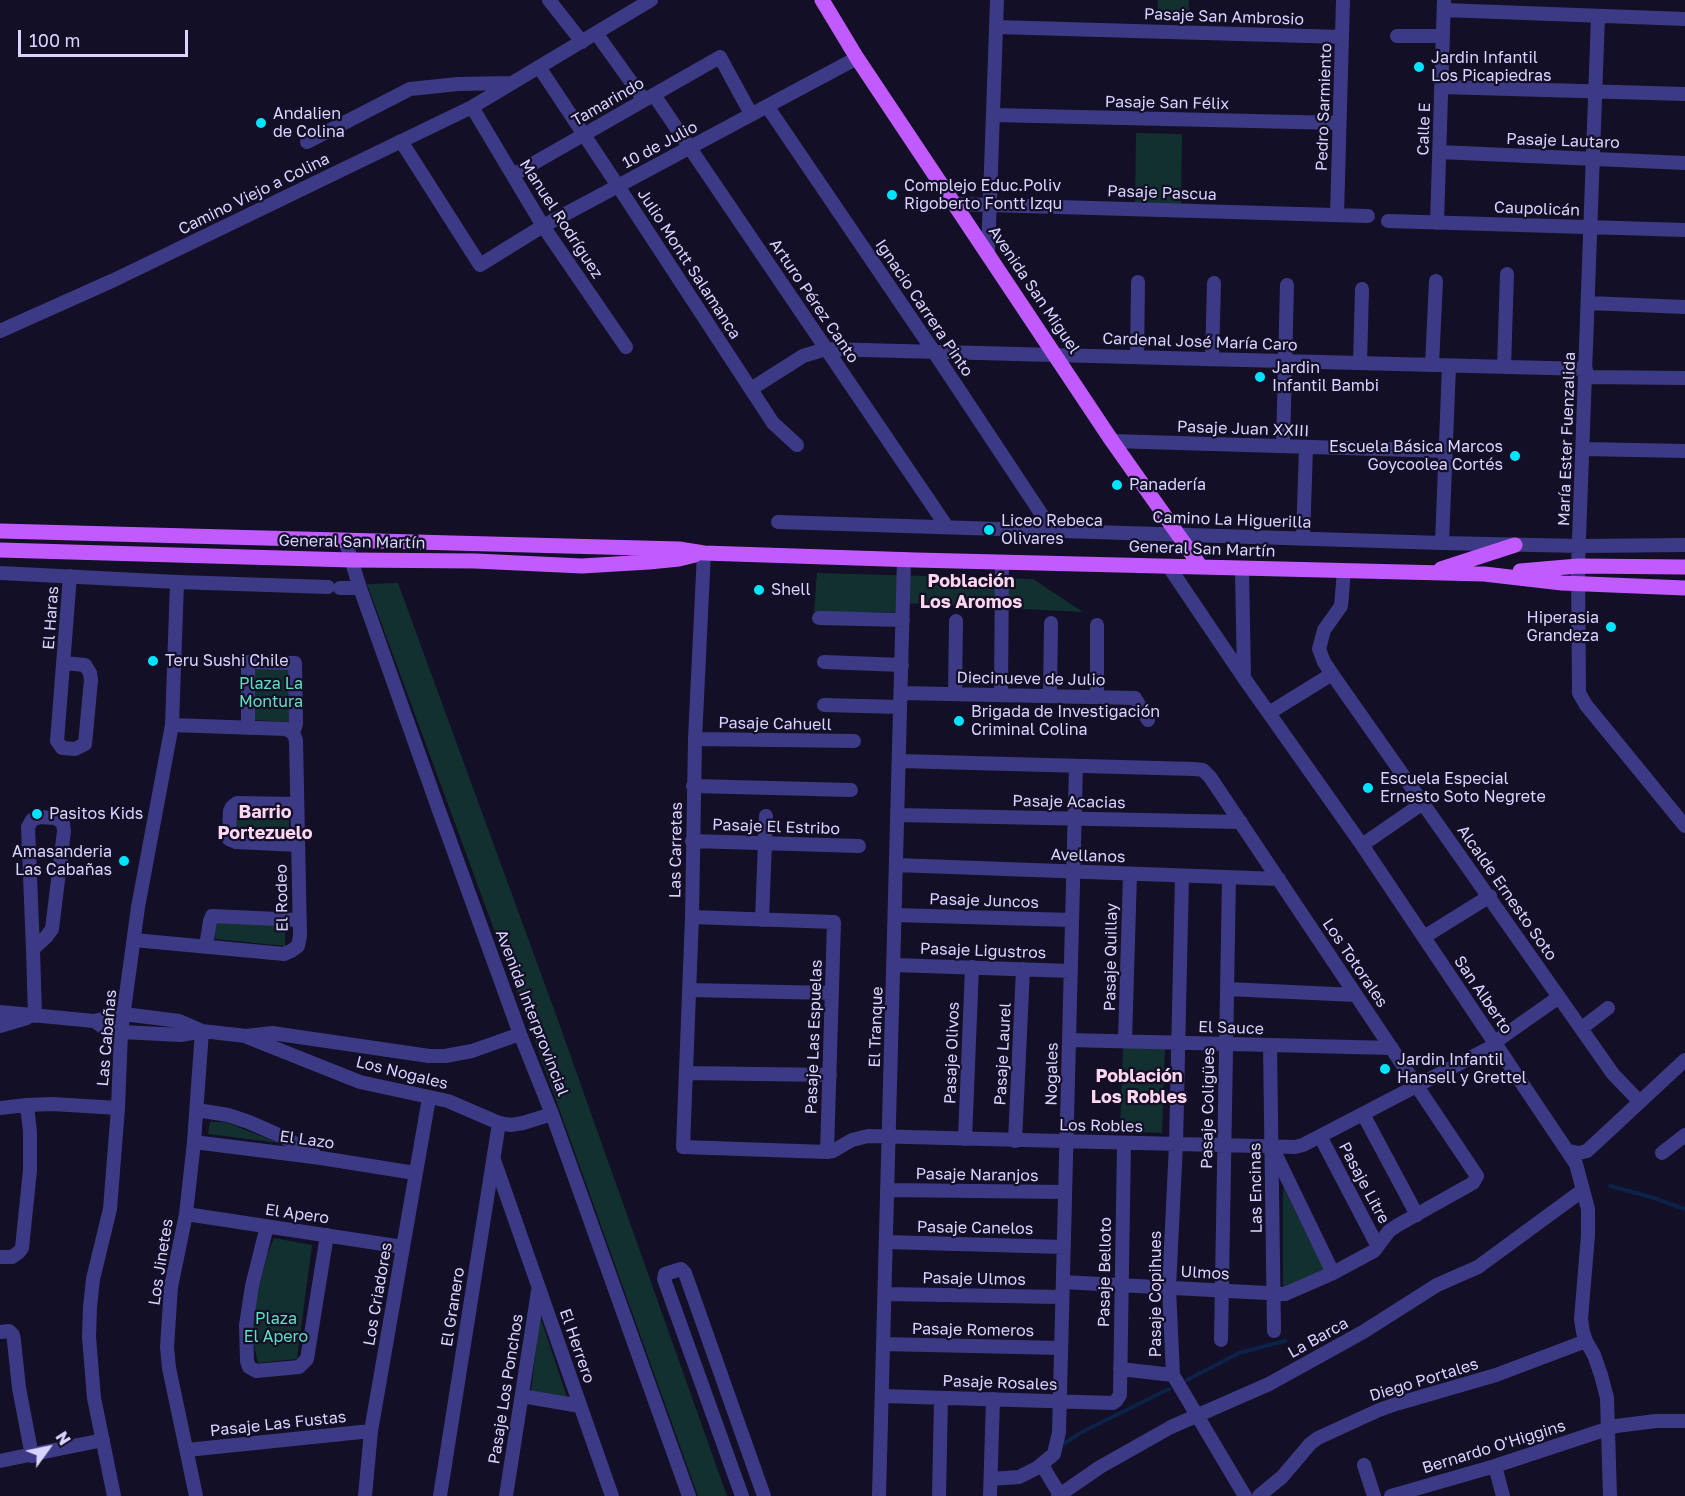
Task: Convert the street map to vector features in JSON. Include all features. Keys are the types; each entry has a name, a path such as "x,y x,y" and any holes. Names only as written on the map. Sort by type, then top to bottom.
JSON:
{"main road":[{"name":"Avenida San Miguel","path":"822,0 857,58 1112,441 1201,567"},
{"name":"General San Martín","path":"0,531 679,549 704,553 904,560 1429,574 1484,574 1578,566 1685,567"},
{"path":"1429,574 1515,545"},
{"name":"General San Martín","path":"0,549 351,561 475,561 582,566 669,560 704,553"},
{"name":"General San Martín","path":"1484,574 1579,584 1685,588"}],"street":[{"path":"549,0 582,42"},
{"name":"Camino Viejo a Colina","path":"0,331 114,280 472,107 651,0"},
{"path":"988,254 997,0"},
{"name":"Pedro Sarmiento","path":"1337,215 1344,0"},
{"path":"1444,5 1598,16 1685,19"},
{"name":"Calle E","path":"1437,223 1444,5"},
{"name":"María Ester Fuenzalida","path":"1598,16 1578,566 1578,693 1685,826"},
{"name":"Pasaje San Ambrosio","path":"996,27 1342,37"},
{"name":"Arturo Pérez Canto","path":"596,33 691,148 947,527"},
{"path":"1397,36 1443,36"},
{"name":"Tamarindo","path":"513,175 720,57 751,114"},
{"name":"10 de Julio","path":"401,141 480,265 543,226 857,58"},
{"name":"Julio Montt Salamanca","path":"539,67 773,423 797,445"},
{"path":"307,142 410,89 458,84 511,83"},
{"path":"1441,87 1685,94"},
{"name":"Ignacio Carrera Pinto","path":"767,106 1052,530"},
{"name":"Manuel Rodríguez","path":"472,107 543,226 626,347"},
{"name":"Pasaje San Félix","path":"993,115 1340,123"},
{"name":"Pasaje Lautaro","path":"1439,152 1685,163"},
{"name":"Pasaje Pascua","path":"955,204 1368,216"},
{"name":"Caupolicán","path":"1388,221 1685,230"},
{"path":"1504,367 1507,274"},
{"path":"1432,365 1436,281"},
{"path":"1137,357 1138,282"},
{"path":"1212,359 1214,283"},
{"path":"1283,446 1287,285"},
{"path":"1360,363 1362,289"},
{"path":"1588,303 1685,307"},
{"name":"Cardenal José María Caro","path":"751,389 803,356 826,349 1504,367 1685,378"},
{"path":"1442,543 1449,366"},
{"name":"Pasaje Juan XXIII","path":"1112,441 1446,451"},
{"path":"1303,539 1306,447"},
{"path":"1583,449 1685,451"},
{"name":"Camino La Higuerilla","path":"778,522 1515,545 1685,545"},
{"name":"Avenida Interprovincial","path":"345,540 360,588 520,1034 552,1114 688,1496"},
{"name":"Las Carretas","path":"683,1147 692,917 694,739 704,553"},
{"name":"El Tranque","path":"879,1496 904,560"},
{"path":"1001,695 1002,562"},
{"name":"San Alberto","path":"1169,567 1362,845 1576,1164 1588,1209 1581,1318 1586,1341 1594,1354 1607,1398 1610,1496"},
{"path":"1242,568 1244,678"},
{"name":"Alcalde Ernesto Soto","path":"1344,571 1341,606 1324,630 1319,649 1324,662 1613,1074 1639,1101"},
{"path":"0,573 360,588"},
{"name":"El Haras","path":"64,663 85,666 90,673 91,680 85,744 75,749 62,748 57,741 70,576"},
{"name":"Las Cabañas","path":"114,1496 93,1388 89,1337 90,1307 93,1279 110,1209 121,1032 138,907 172,725 177,582"},
{"path":"819,618 903,620"},
{"path":"955,694 956,621"},
{"path":"1050,696 1051,623"},
{"path":"1097,625 1097,697"},
{"name":"El Rodeo","path":"134,940 284,954 298,946 300,920 296,740 293,733 296,724 295,663 248,662 248,728"},
{"path":"824,662 902,665"},
{"path":"1269,713 1332,674"},
{"name":"Diecinueve de Julio","path":"824,705 955,694 1135,698 1148,720"},
{"path":"172,725 286,729 293,733"},
{"name":"Pasaje Cahuell","path":"694,739 854,741"},
{"path":"899,761 1076,766"},
{"name":"Los Totorales","path":"1076,766 1194,769 1203,770 1210,777 1477,1176"},
{"name":"Nogales","path":"1042,1465 1054,1454 1059,1432 1076,766"},
{"path":"693,786 851,789"},
{"path":"297,804 237,803 230,811 229,839 236,842 298,845"},
{"path":"1362,845 1423,803"},
{"name":"Pasaje Acacias","path":"898,815 1241,822"},
{"path":"692,917 762,920 766,816"},
{"path":"33,949 52,929 64,831 63,823 56,818 39,817 32,820 28,827 35,1016"},
{"name":"Pasaje El Estribo","path":"692,841 859,846"},
{"name":"Avellanos","path":"896,865 1279,879"},
{"name":"Pasaje Quillay","path":"1125,1041 1130,874"},
{"path":"1177,1043 1182,876"},
{"name":"Pasaje Coligües","path":"1221,1340 1229,877"},
{"path":"1424,937 1490,896"},
{"name":"Pasaje Juncos","path":"895,915 1072,920"},
{"path":"206,946 212,916 300,920"},
{"name":"Pasaje Las Espuelas","path":"762,920 834,922 827,1152"},
{"name":"Pasaje Ligustros","path":"894,965 1071,971"},
{"name":"Pasaje Olivos","path":"965,1139 972,968"},
{"name":"Pasaje Laurel","path":"1015,1141 1023,969"},
{"path":"1227,989 1356,995"},
{"path":"689,990 832,993"},
{"name":"Los Robles","path":"683,1147 827,1152 860,1137 889,1137 1296,1147 1496,1043 1560,997"},
{"path":"1582,1028 1608,1008"},
{"name":"Los Nogales","path":"0,1012 94,1021 124,1014 179,1022 202,1031 246,1036 272,1033 437,1056 472,1051 520,1034"},
{"name":"Los Nogales","path":"0,1026 35,1016"},
{"name":"Los Nogales","path":"94,1021 106,1029 121,1032 181,1035 202,1031"},
{"name":"Los Jinetes","path":"196,1496 170,1378 167,1347 171,1287 186,1214 194,1142 202,1031"},
{"name":"Los Nogales","path":"246,1036 360,1082 457,1104 499,1123 511,1125 523,1123 552,1114"},
{"name":"El Sauce","path":"1069,1040 1392,1048"},
{"name":"Pasaje Copihues","path":"1177,1043 1176,1144 1169,1288 1173,1376 1245,1496"},
{"name":"Las Encinas","path":"1270,1045 1274,1331"},
{"path":"1569,1151 1579,1153 1587,1150 1685,1060"},
{"path":"686,1073 830,1075"},
{"name":"Los Criadores","path":"365,1496 371,1431 429,1098"},
{"path":"0,1108 51,1104 118,1108"},
{"path":"0,1257 12,1257 22,1248 30,1170 27,1105"},
{"path":"197,1110 228,1115 249,1122 321,1158"},
{"path":"1363,1114 1417,1215"},
{"name":"El Granero","path":"440,1496 499,1123"},
{"path":"1662,1153 1685,1135"},
{"name":"Pasaje Litre","path":"1320,1136 1377,1245"},
{"name":"El Lazo","path":"194,1142 415,1173"},
{"name":"Pasaje Belloto","path":"1116,1401 1120,1395 1124,1143"},
{"path":"1272,1146 1333,1274"},
{"name":"El Herrero","path":"493,1158 612,1496"},
{"name":"Ulmos","path":"1063,1282 1285,1294 1333,1274 1374,1251 1389,1231 1473,1183 1477,1176"},
{"name":"Pasaje Naranjos","path":"888,1190 1065,1192"},
{"name":"La Barca","path":"1059,1495 1100,1467 1171,1428 1269,1384 1363,1332 1437,1285 1478,1267 1582,1190"},
{"path":"486,1208 497,1204 510,1207"},
{"name":"El Apero","path":"186,1214 403,1247"},
{"path":"267,1226 252,1286 246,1325 247,1361 249,1367 256,1371 299,1367 307,1359 327,1235"},
{"name":"Pasaje Canelos","path":"886,1242 1064,1246"},
{"path":"741,1496 664,1279 665,1274 681,1269 685,1273 764,1496"},
{"name":"Pasaje Los Ponchos","path":"506,1496 538,1287"},
{"name":"Pasaje Ulmos","path":"885,1293 1062,1297"},
{"path":"0,1332 9,1332 13,1335 23,1414 32,1455"},
{"name":"Diego Portales","path":"1260,1496 1275,1485 1310,1444 1318,1438 1387,1407 1496,1375 1586,1341"},
{"name":"Pasaje Romeros","path":"884,1344 1061,1348"},
{"path":"1120,1369 1173,1376"},
{"path":"522,1396 580,1407"},
{"name":"Pasaje Rosales","path":"882,1396 1113,1403 1116,1401"},
{"path":"939,1496 941,1398"},
{"path":"990,1496 993,1399"},
{"name":"Bernardo O'Higgins","path":"1391,1496 1607,1430 1637,1423 1685,1421"},
{"name":"Pasaje Las Fustas","path":"187,1450 371,1431"},
{"path":"0,1461 103,1440"},
{"path":"991,1479 1019,1477 1042,1465 1059,1495"},
{"path":"1364,1465 1374,1496"},
{"path":"1495,1466 1503,1496"}],"green space":[{"path":"1158,0 1189,0 1188,20 1157,19"},
{"path":"1136,133 1182,134 1181,210 1135,209"},
{"path":"817,573 1033,579 1083,612 900,603 897,612 814,612"},
{"path":"398,583 555,1012 727,1496 698,1496 528,1022 367,584"},
{"name":"Plaza La Montura","path":"252,667 289,667 291,722 251,720"},
{"path":"237,808 289,809 289,836 235,835"},
{"path":"216,921 285,926 285,946 215,939"},
{"path":"1123,1046 1165,1048 1162,1133 1120,1131"},
{"path":"210,1122 225,1122 279,1143 208,1134"},
{"path":"1283,1187 1325,1271 1283,1290"},
{"name":"Plaza El Apero","path":"274,1238 312,1245 297,1359 258,1363 251,1331 256,1300"},
{"path":"540,1316 567,1397 531,1391"}],"waterway":[{"path":"1610,1186 1685,1209"},
{"path":"1187,1380 1239,1353 1285,1341"},
{"path":"1065,1443 1080,1433 1169,1389"}],"place":[{"name":"Jardin Infantil Los Picapiedras","path":"1419,67"},
{"name":"Andalien de Colina","path":"261,123"},
{"name":"Complejo Educ.Poliv Rigoberto Fontt Izqu","path":"892,195"},
{"name":"Jardin Infantil Bambi","path":"1260,377"},
{"name":"Escuela Básica Marcos Goycoolea Cortés","path":"1515,456"},
{"name":"Panadería","path":"1117,485"},
{"name":"Liceo Rebeca Olivares","path":"989,530"},
{"name":"Shell","path":"759,590"},
{"name":"Hiperasia Grandeza","path":"1611,627"},
{"name":"Teru Sushi Chile","path":"153,661"},
{"name":"Brigada de Investigación Criminal Colina","path":"959,721"},
{"name":"Escuela Especial Ernesto Soto Negrete","path":"1368,788"},
{"name":"Pasitos Kids","path":"37,814"},
{"name":"Amasanderia Las Cabañas","path":"124,861"},
{"name":"Jardin Infantil Hansell y Grettel","path":"1385,1069"}],"district":[{"name":"Población Los Aromos","path":"971,591"},
{"name":"Barrio Portezuelo","path":"265,822"},
{"name":"Población Los Robles","path":"1139,1086"}]}
